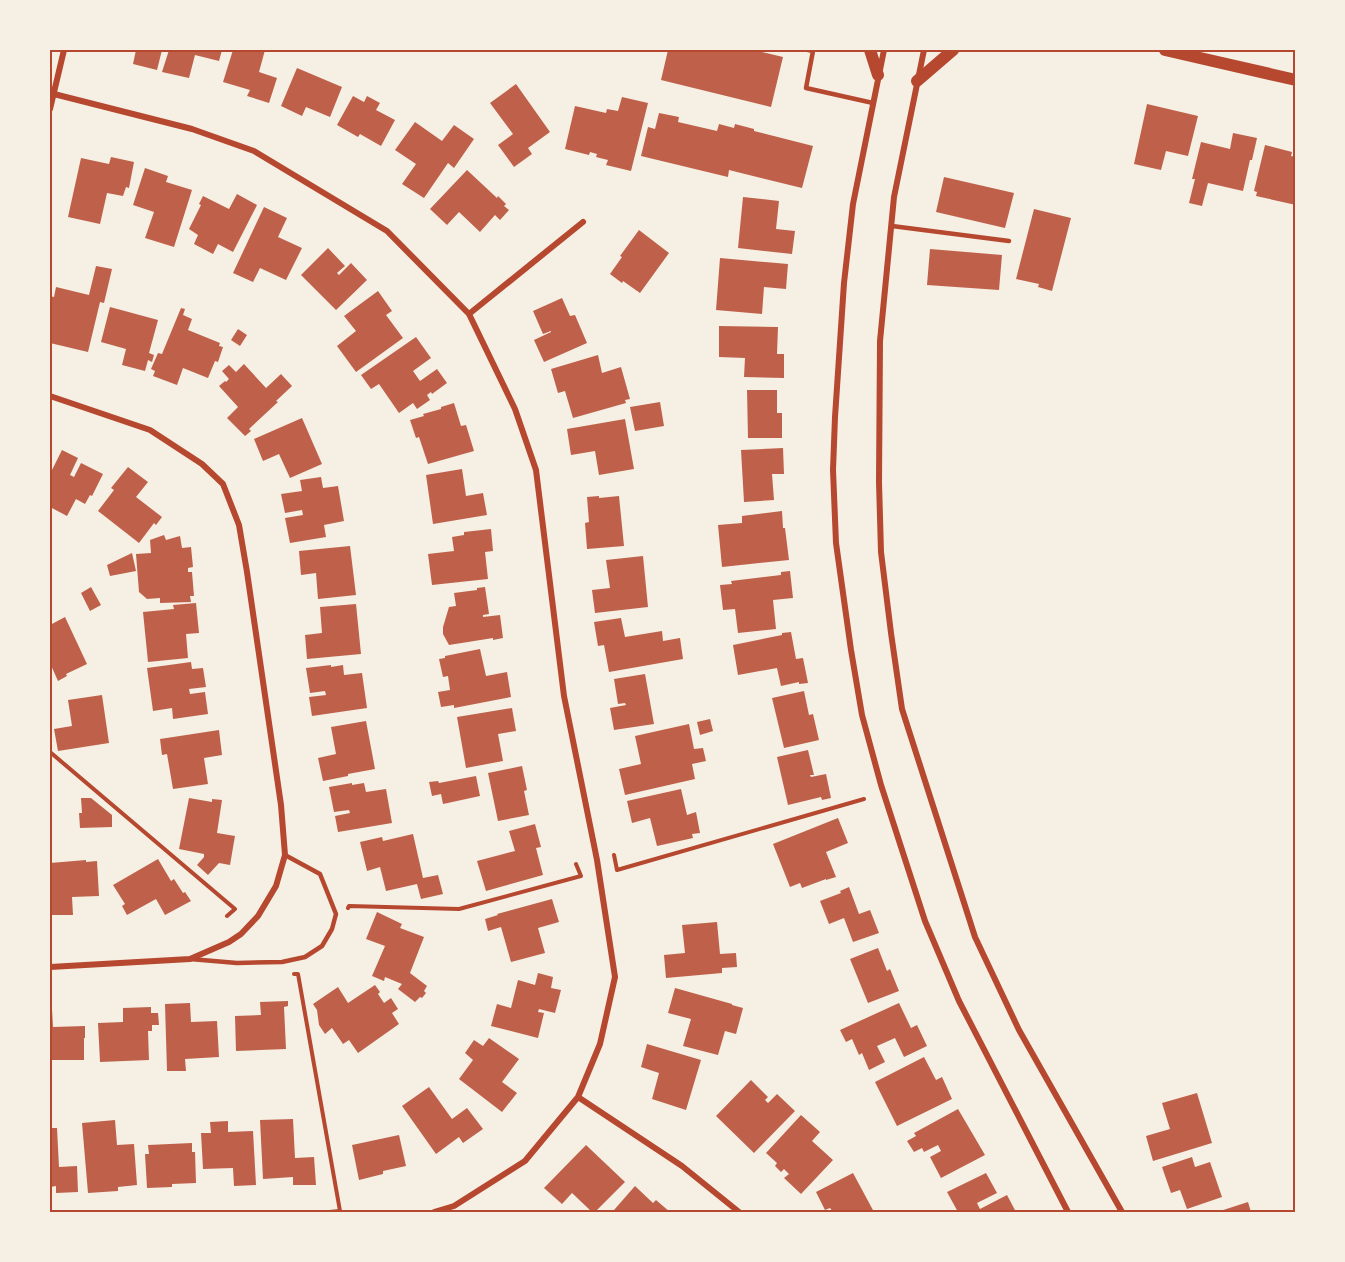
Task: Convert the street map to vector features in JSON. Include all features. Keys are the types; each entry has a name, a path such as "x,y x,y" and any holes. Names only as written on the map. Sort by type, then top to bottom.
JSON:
{"main road":[{"path":"870,50 878,75"},
{"path":"917,81 953,50"},
{"path":"1165,50 1296,80"}],"street":[{"path":"50,109 64,50"},
{"path":"884,50 853,204 844,283 833,470 836,543 845,611 860,704 881,785 925,921 959,1001 1068,1212"},
{"path":"924,50 894,197 880,341 881,552 902,709 975,937 1019,1030 1122,1212"},
{"path":"52,94 192,129 254,151 387,231 469,314 514,409 536,470 564,696 597,860 615,977 600,1044 578,1098 525,1161 454,1206 434,1212"},
{"path":"469,314 583,222"},
{"path":"50,396 150,430 202,464 223,484 239,525 247,572 281,805 285,855 276,886 258,915 241,934 229,942 190,959 50,967"},
{"path":"578,1098 682,1166 739,1212"}],"lane":[{"path":"808,50 813,51 806,88 873,103"},
{"path":"892,226 1009,241"},
{"path":"190,959 237,963 282,962 305,957 322,946 332,928 336,914 320,874 285,855"}],"path":[{"path":"50,752 235,909 227,916"},
{"path":"614,855 617,870 864,799"},
{"path":"347,918 348,906 459,909 581,876 576,864"},
{"path":"287,973 298,974 336,1188 340,1211 329,1212"}],"building":[{"path":"136,50 162,50 157,70 133,64"},
{"path":"169,50 222,50 219,61 195,55 189,78 162,72"},
{"path":"233,50 265,50 259,72 277,78 269,103 247,96 250,90 223,82"},
{"path":"668,50 733,52 734,50 753,50 783,57 771,107 661,80"},
{"path":"297,68 342,87 330,117 306,107 302,116 281,106"},
{"path":"516,84 550,132 528,148 532,154 514,167 498,145 513,134 490,103"},
{"path":"353,96 364,102 367,96 380,103 376,110 395,120 381,146 337,125"},
{"path":"622,97 648,103 631,171 606,165 608,160 596,157 597,154 590,152 589,155 565,149 575,106 606,113 607,109 618,111"},
{"path":"1147,104 1198,116 1188,156 1166,151 1161,170 1134,164"},
{"path":"659,113 679,117 678,122 717,131 719,124 734,128 735,124 813,146 802,188 729,170 728,177 641,156 648,127 655,129"},
{"path":"415,122 442,141 454,125 474,139 454,168 448,163 424,198 402,184 416,164 395,150"},
{"path":"1233,133 1257,138 1243,191 1208,183 1202,206 1189,203 1201,142 1230,149"},
{"path":"1265,145 1292,152 1291,156 1296,157 1296,205 1256,196 1257,192 1254,191"},
{"path":"111,157 134,162 129,188 126,187 123,196 107,193 100,224 68,217 81,158 109,164"},
{"path":"145,168 168,176 166,182 192,190 174,247 145,238 154,212 133,205"},
{"path":"467,170 497,198 498,196 509,210 500,220 495,215 480,232 459,212 447,225 430,209"},
{"path":"944,177 1014,193 1005,228 936,212"},
{"path":"237,194 257,205 233,252 218,244 213,254 194,244 198,235 189,229 203,196 229,209"},
{"path":"743,197 779,201 776,229 795,231 792,254 738,248"},
{"path":"264,207 287,218 278,237 302,248 286,280 260,268 253,282 233,273"},
{"path":"1034,209 1071,218 1052,291 1038,287 1039,284 1016,279"},
{"path":"639,230 669,253 640,293 610,274"},
{"path":"328,248 345,266 337,273 339,275 351,263 367,280 336,310 301,275"},
{"path":"930,249 1002,255 999,290 927,285"},
{"path":"720,258 788,264 786,289 764,287 762,314 716,310"},
{"path":"96,266 112,269 104,303 100,302 88,352 50,343 50,296 54,297 56,287 89,295"},
{"path":"378,291 392,311 386,315 403,338 356,372 337,346 356,331 344,316"},
{"path":"562,298 570,316 575,315 587,343 544,362 534,340 551,331 543,334 533,311"},
{"path":"110,307 158,320 149,353 154,355 152,362 148,360 145,371 122,365 126,349 101,342"},
{"path":"181,308 185,309 183,315 192,319 188,330 220,343 219,346 223,347 218,362 215,361 208,378 183,368 177,385 153,376 155,371 151,369 158,353 162,354"},
{"path":"719,326 778,327 777,354 784,354 784,378 744,377 745,358 719,357"},
{"path":"238,329 247,335 240,346 231,340"},
{"path":"416,337 431,358 413,371 420,381 437,369 447,383 427,395 430,400 417,409 413,403 399,413 379,384 371,389 361,375"},
{"path":"598,355 602,373 621,367 630,399 625,400 626,403 573,418 565,391 558,393 551,369"},
{"path":"244,364 266,388 281,374 292,386 249,429 251,431 245,436 227,418 238,407 219,386 229,379 222,371 229,365 236,372"},
{"path":"747,390 777,390 777,413 782,413 782,438 748,438"},
{"path":"660,402 664,426 635,431 630,407"},
{"path":"454,403 461,426 466,425 474,451 428,464 419,437 416,438 410,420"},
{"path":"302,418 322,464 290,478 279,454 263,461 254,439"},
{"path":"625,419 634,469 599,475 595,451 571,455 567,429"},
{"path":"783,448 784,474 772,474 774,500 744,502 741,450"},
{"path":"62,450 78,458 70,475 74,477 81,463 103,474 92,496 90,495 85,504 76,499 67,516 50,507 50,474"},
{"path":"128,467 148,482 136,497 162,517 156,525 154,523 139,543 98,511 114,490 111,488"},
{"path":"462,469 466,496 483,493 487,515 433,524 426,475"},
{"path":"321,477 323,488 338,486 344,521 324,525 326,537 290,543 285,518 303,515 302,510 285,513 281,494 302,491 300,480"},
{"path":"599,496 599,498 619,496 624,546 587,549 585,523 589,522 587,497"},
{"path":"782,511 789,560 722,567 718,525 742,523 742,516"},
{"path":"491,529 493,551 485,552 488,579 432,585 428,554 454,551 452,537 464,535 464,532"},
{"path":"164,535 166,540 180,536 182,548 191,547 193,567 188,568 188,572 192,572 194,596 190,596 191,602 160,603 160,598 147,599 139,592 136,554 151,553 150,540"},
{"path":"350,546 356,595 318,599 316,573 301,575 299,551"},
{"path":"132,553 136,571 110,576 107,565"},
{"path":"643,556 648,607 595,613 592,590 610,588 606,560"},
{"path":"790,571 793,598 773,600 776,629 738,633 735,609 723,610 720,585 732,584 731,581 781,575 781,572"},
{"path":"91,587 101,605 90,611 81,593"},
{"path":"485,587 489,614 483,617 500,615 503,638 449,645 443,634 443,627 449,607 456,606 454,593"},
{"path":"196,603 199,633 186,634 188,658 148,662 143,612 174,609 173,605"},
{"path":"356,604 361,654 307,659 305,635 322,633 320,607"},
{"path":"65,617 87,664 66,674 67,676 58,681 50,663 50,625"},
{"path":"621,618 625,637 662,631 663,641 680,638 683,659 609,672 604,645 598,646 594,622"},
{"path":"791,632 796,659 803,658 808,683 799,684 799,682 781,686 777,668 738,675 733,645"},
{"path":"480,649 486,676 507,672 511,697 454,708 454,705 441,707 438,692 450,690 448,676 443,677 439,659"},
{"path":"191,662 192,669 203,668 206,687 189,689 190,694 205,692 208,714 173,719 172,708 153,711 147,668"},
{"path":"331,665 331,667 343,665 344,675 362,673 367,708 312,716 309,697 326,695 325,691 310,693 306,668"},
{"path":"645,674 654,724 614,730 610,708 626,705 625,703 618,704 614,679"},
{"path":"804,691 809,715 813,714 819,740 784,748 772,698"},
{"path":"102,695 109,743 58,751 54,729 72,726 68,700"},
{"path":"512,708 516,731 498,734 503,761 466,768 457,717"},
{"path":"710,719 713,731 700,735 697,722"},
{"path":"366,721 375,769 323,781 318,758 336,754 331,727"},
{"path":"689,724 694,749 703,748 706,761 692,764 695,779 625,795 619,769 641,764 635,736"},
{"path":"219,730 222,755 204,758 208,784 173,789 167,754 162,755 160,739"},
{"path":"808,750 814,775 810,775 811,777 826,774 831,798 822,800 821,797 788,805 777,757"},
{"path":"522,766 529,815 498,821 488,773"},
{"path":"476,776 480,796 443,804 441,794 432,796 429,782 438,781 439,783"},
{"path":"352,783 352,785 364,783 366,792 386,789 392,823 338,832 335,816 350,813 349,810 334,812 329,787"},
{"path":"681,789 687,815 696,812 700,833 692,834 693,838 657,846 650,818 632,823 627,801"},
{"path":"81,798 91,798 112,815 112,827 80,828"},
{"path":"189,798 212,802 212,799 222,800 217,833 235,836 230,865 219,863 208,875 197,865 204,854 179,849"},
{"path":"838,818 848,843 826,852 836,877 802,888 800,883 790,887 773,844"},
{"path":"535,824 541,847 536,848 543,875 486,891 477,861 515,851 509,831"},
{"path":"413,834 423,878 438,875 443,894 421,899 417,884 386,891 380,867 367,871 360,842 382,837 383,841"},
{"path":"158,859 171,881 174,879 191,901 165,915 156,899 127,915 122,906 125,904 113,885"},
{"path":"86,860 86,862 97,861 99,896 72,897 73,915 50,915 50,863"},
{"path":"849,887 859,914 870,910 879,933 853,942 844,918 829,924 820,901 841,893 840,891"},
{"path":"552,899 559,922 538,928 545,953 511,962 501,927 488,931 485,919"},
{"path":"377,912 402,924 400,928 424,937 410,973 427,986 424,991 426,993 415,1002 398,989 402,984 385,977 384,981 372,976 385,946 366,939"},
{"path":"717,922 720,954 736,953 737,967 722,968 722,973 666,978 664,955 685,953 682,925"},
{"path":"878,948 887,971 890,969 899,991 868,1003 850,959"},
{"path":"538,973 553,977 551,988 561,990 555,1013 539,1009 538,1012 544,1013 538,1038 491,1026 497,1004 511,1008 518,980 535,985"},
{"path":"375,985 384,1003 391,998 398,1009 392,1013 399,1024 358,1053 349,1040 343,1044 332,1028 325,1034 319,1025 317,1010 313,1004 338,987 348,1003"},
{"path":"675,988 743,1008 736,1034 725,1031 718,1055 683,1046 691,1019 668,1013"},
{"path":"288,1001 288,1006 284,1007 286,1049 236,1051 235,1016 261,1015 260,1002"},
{"path":"190,1003 191,1022 217,1021 219,1057 185,1059 186,1071 167,1071 165,1004"},
{"path":"899,1003 911,1028 917,1025 927,1046 904,1057 895,1038 877,1046 885,1062 869,1070 862,1053 859,1055 852,1039 846,1042 840,1030"},
{"path":"151,1007 151,1013 158,1013 159,1025 152,1025 152,1031 148,1031 149,1060 100,1062 98,1023 123,1022 123,1008"},
{"path":"50,1009 52,1009 53,1027 85,1026 84,1060 50,1060"},
{"path":"489,1038 519,1059 502,1082 517,1093 502,1112 459,1079 473,1060 465,1053 474,1040 483,1046"},
{"path":"647,1044 701,1060 686,1110 652,1099 659,1073 641,1067"},
{"path":"924,1057 936,1080 942,1077 952,1099 897,1126 875,1082"},
{"path":"751,1080 768,1097 765,1100 768,1103 777,1094 795,1111 754,1153 716,1116"},
{"path":"429,1087 452,1119 467,1108 483,1129 463,1143 459,1137 436,1154 402,1106"},
{"path":"1197,1093 1212,1143 1153,1161 1146,1136 1170,1129 1162,1103"},
{"path":"958,1109 985,1155 941,1178 930,1157 941,1151 938,1145 924,1152 922,1148 914,1152 907,1141 916,1136 914,1133"},
{"path":"801,1115 820,1132 812,1141 833,1160 801,1194 784,1178 789,1174 784,1169 781,1172 775,1166 777,1163 766,1153"},
{"path":"293,1119 295,1158 314,1157 316,1185 293,1185 293,1177 263,1179 260,1120"},
{"path":"115,1120 117,1145 134,1144 137,1185 118,1187 118,1191 88,1193 82,1123"},
{"path":"228,1121 228,1132 253,1131 256,1185 234,1186 233,1168 203,1169 201,1133 211,1133 210,1122"},
{"path":"50,1128 57,1128 59,1167 77,1166 78,1192 56,1193 56,1186 50,1187"},
{"path":"399,1135 406,1166 359,1180 352,1145"},
{"path":"192,1143 192,1152 195,1152 196,1183 147,1188 145,1154 149,1154 148,1145"},
{"path":"586,1145 625,1182 595,1212 592,1212 572,1193 562,1204 544,1188"},
{"path":"1192,1157 1195,1167 1210,1162 1222,1197 1187,1209 1180,1190 1171,1193 1162,1167"},
{"path":"853,1173 874,1212 833,1212 830,1208 825,1210 816,1192"},
{"path":"986,1173 997,1193 977,1203 980,1209 1007,1195 1016,1212 958,1212 947,1192"},
{"path":"635,1186 653,1203 656,1200 670,1212 617,1212 614,1210"},
{"path":"1248,1202 1251,1212 1217,1212"}]}
